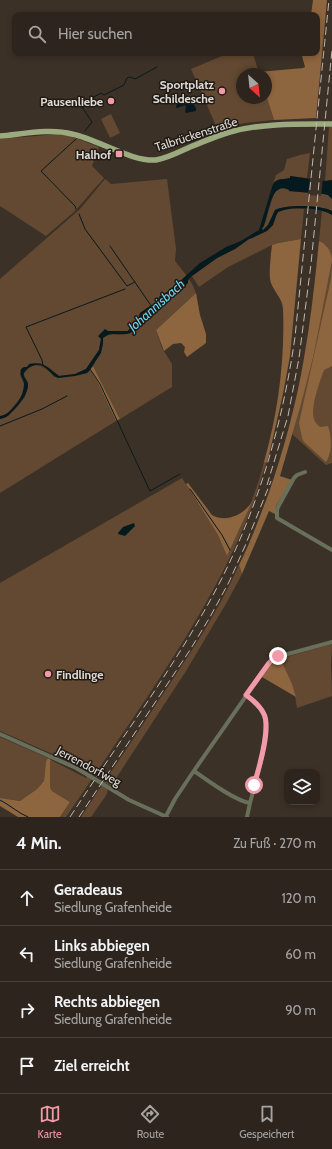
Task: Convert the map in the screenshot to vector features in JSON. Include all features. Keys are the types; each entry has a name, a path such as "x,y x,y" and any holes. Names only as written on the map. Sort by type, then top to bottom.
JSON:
{"main road":[{"name":"Talbrückenstraße","path":"0,136 48,132 71,133 134,157 155,160 166,158 211,138 236,131 282,124 332,124"}],"street":[{"path":"304,472 296,475 294,478 278,507 277,518 332,550"},
{"path":"166,817 175,799 246,695 273,659 332,642"},
{"path":"246,695 262,712 265,717 266,726 261,759 247,817"},
{"name":"Jerrendorfweg","path":"0,734 52,757 88,775 129,800 166,817"},
{"path":"194,771 235,797 244,802 250,803"}],"shaded area":[{"path":"313,0 327,0 316,118 274,120 269,104 272,104 272,71 303,68 305,67 302,56 320,56 320,12 311,12"},
{"name":"Sportplatz Schildesche","path":"222,56 254,56 257,68 236,68 236,104 269,104 274,120 245,123 220,129 217,128 191,69"},
{"path":"111,114 120,133 110,138 101,119"},
{"path":"329,127 332,127 332,180 325,181"},
{"path":"59,134 68,135 99,147 92,166 104,178 75,211 46,236 0,206 0,139"},
{"path":"310,153 307,178 290,176 290,178 279,180 273,184 276,175 284,170 287,159"},
{"path":"105,179 111,184 167,179 176,249 175,261 187,276 169,291 160,296 154,306 150,306 140,313 137,324 131,327 128,331 108,331 101,339 99,350 86,369 75,374 59,376 40,363 26,367 20,374 24,384 22,396 7,414 0,416 0,279 80,209"},
{"path":"282,188 289,189 289,191 328,195 332,199 332,211 312,206 280,208 275,210 268,225 263,230 262,229 274,193"},
{"path":"291,208 304,209 301,239 272,245 228,267 199,287 192,276 217,258 262,233 273,225 278,212"},
{"path":"322,211 332,215 332,463 326,465 292,434 313,358 327,246 319,241"},
{"path":"301,239 290,356 269,455 253,503 266,463 264,462 277,406 282,367 283,309 281,301 272,286 270,279 272,245"},
{"path":"319,241 325,244 331,254 332,260 313,358 280,476 292,480 276,506 275,514 269,511 242,574 239,565 254,532 273,481 284,446 297,393 309,329"},
{"path":"332,268 332,366 324,370 313,408 314,420 317,425 320,427 328,426 331,441 329,455 326,462 304,442 299,423 331,279"},
{"path":"189,279 196,293 156,330 162,348 172,364 172,387 120,419 93,366 102,349 103,338 110,334 127,334 136,330 151,310 153,310 169,294 188,282"},
{"path":"196,293 200,315 206,334 206,343 187,357 184,352 185,347 181,343 173,344 164,351 156,330"},
{"path":"35,365 46,369 54,377 87,373 90,370 98,383 116,421 0,493 0,419 9,415 25,397 28,384 24,373 30,367"},
{"path":"93,366 120,419 116,421 98,383 90,370"},
{"path":"264,462 266,463 253,504 221,575 202,610 160,678 94,776 89,773 94,766 57,756 0,731 0,583 182,478 218,535 227,555 248,510"},
{"path":"188,483 212,515 217,517 228,518 239,514 252,502 227,556 218,535 186,484"},
{"path":"239,565 242,574 186,671 111,786 104,782 195,645 223,598"},
{"path":"332,644 332,696 297,708 294,690 262,677 270,665 276,660"},
{"path":"280,658 292,684 296,697 262,677 273,662"},
{"path":"0,737 48,758 46,761 44,781 37,789 20,801 0,798"},
{"path":"48,758 51,760 50,787 52,791 70,802 60,817 18,817 0,806 0,798 20,801 37,789 44,781 46,761"},
{"path":"51,760 86,778 87,776 92,779 66,817 60,817 70,802 52,791 50,787"},
{"path":"102,785 108,789 107,794 91,817 81,817"}],"water":[{"path":"182,99 185,102 187,99 190,99 196,108 196,111 186,113 185,105 176,108 177,102"},
{"name":"Johannisbach","path":"290,176 325,181 332,180 332,199 328,195 324,194 289,191 282,188 277,190 271,202 262,229 263,230 268,225 275,210 280,208 295,206 320,207 332,211 332,215 321,210 305,208 283,210 278,212 273,225 267,231 249,239 235,249 217,258 192,276 185,286 180,286 166,297 154,310 151,310 136,329 130,333 110,334 103,338 101,353 87,373 58,378 41,365 27,369 24,377 27,381 28,388 24,397 9,415 0,419 0,416 9,412 20,399 24,388 21,369 27,367 29,364 38,363 46,366 59,376 75,374 86,369 99,350 101,339 98,336 105,329 108,331 128,331 131,327 137,324 140,313 150,306 154,306 160,296 169,291 200,263 226,247 241,241 259,230 273,184 279,180 290,178"},
{"path":"134,523 135,526 125,536 118,534 123,527"}],"pier":[{"path":"310,177 323,178 321,196 308,195"}],"waterway":[{"path":"85,131 92,122 81,104 101,93 104,95 124,85 127,78 130,77 135,79 157,67"},
{"path":"76,139 41,171 75,206 76,209"},
{"path":"79,214 85,229 127,286 135,282"},
{"name":"Johannisbach","path":"110,246 152,307"},
{"path":"43,365 26,327 125,289"},
{"path":"90,369 100,384 150,491 180,474"},
{"path":"0,426 42,409 67,396"},
{"path":"190,489 222,535 230,550"},
{"path":"0,800 28,817"}],"railway":[{"path":"70,817 156,689 204,612 235,551 268,461 284,400 295,337 329,0"},
{"path":"267,485 288,416 299,358 311,264 332,50"},
{"path":"79,817 190,650 210,617 229,582 271,481"}],"place":[{"name":"Sportplatz Schildesche","path":"222,91"},
{"name":"Pausenliebe","path":"111,101"},
{"name":"Halhof","path":"119,154"},
{"name":"Findlinge","path":"48,674"}],"route":[{"path":"254,785 266,733 266,720 260,708 246,695 269,663 278,656"}]}
